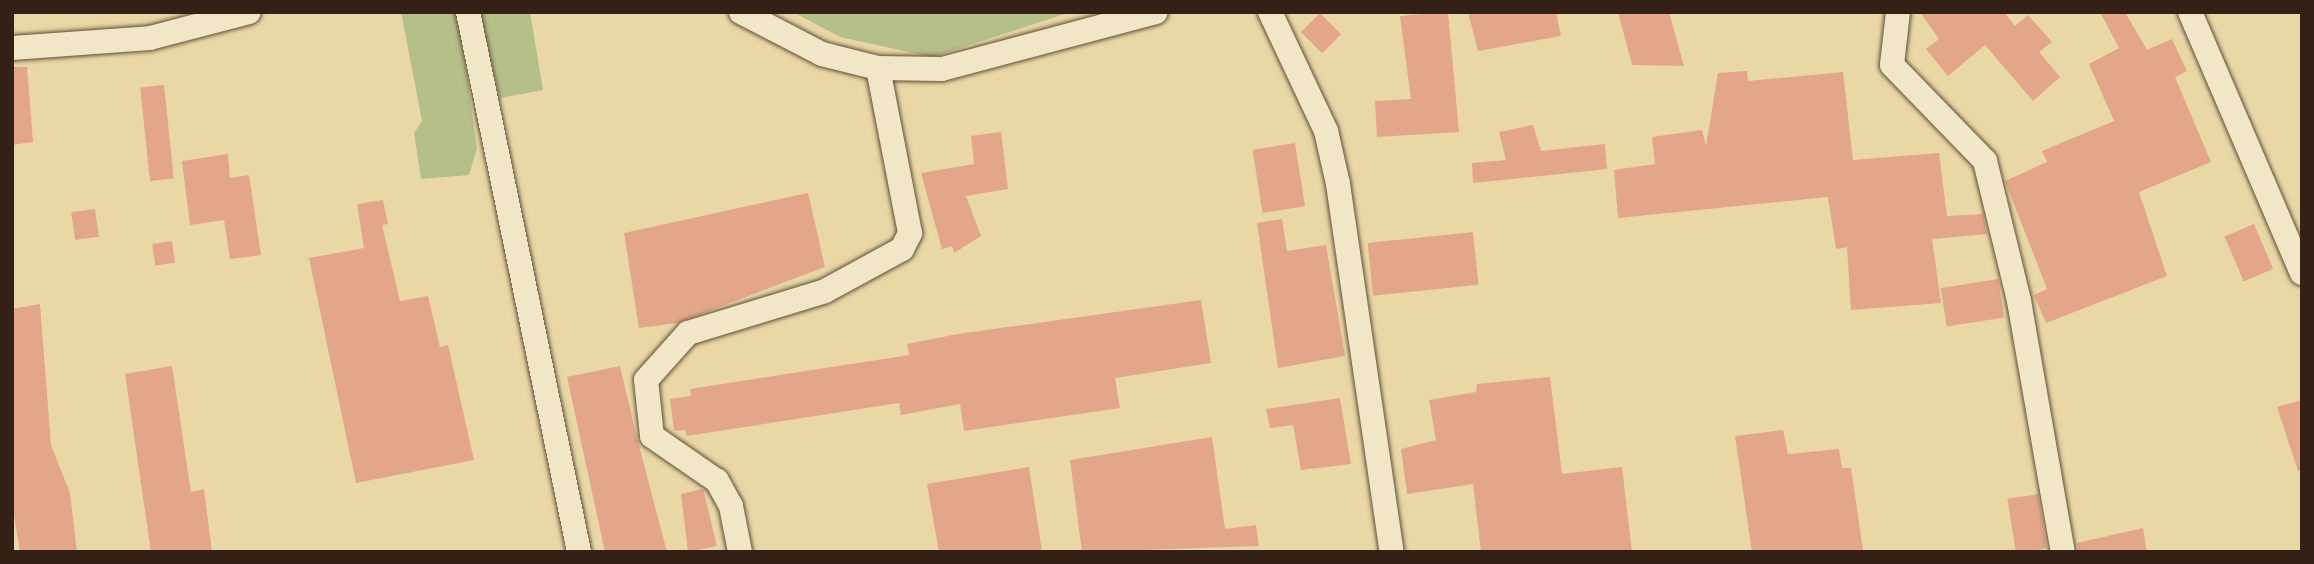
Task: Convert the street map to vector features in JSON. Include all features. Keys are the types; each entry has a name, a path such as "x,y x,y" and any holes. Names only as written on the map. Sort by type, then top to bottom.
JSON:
{"street":[{"path":"12,48 150,38 249,12"},
{"path":"468,12 579,552"},
{"path":"741,12 822,54 878,68 943,69 1156,12"},
{"path":"1270,12 1326,131 1338,184 1392,552"},
{"path":"1898,12 1892,65 1985,161 2019,301 2063,552"},
{"path":"2190,12 2302,273"},
{"path":"740,552 731,506 717,481 652,436 646,380 688,333 825,291 902,249 910,233 878,68"}],"green space":[{"path":"401,12 458,12 477,148 469,175 421,179 414,133 422,121"},
{"path":"479,12 530,12 543,90 500,98"},
{"path":"793,12 1071,12 932,57 840,37"}],"building":[{"path":"1448,12 1459,132 1377,137 1375,101 1411,99 1400,16"},
{"path":"1468,12 1556,12 1561,36 1478,51"},
{"path":"1618,12 1669,12 1684,66 1632,65"},
{"path":"1920,12 2004,12 2015,26 2028,15 2052,42 2039,52 2060,77 2033,101 1985,45 1948,76 1926,49 1939,39"},
{"path":"2100,12 2125,12 2147,50 2172,39 2187,71 2175,77 2211,162 2139,192 2167,276 2046,323 2034,295 2047,289 2005,181 2047,162 2042,151 2114,121 2089,64 2119,48"},
{"path":"1320,13 1341,34 1322,53 1301,32"},
{"path":"12,67 27,67 33,142 12,145"},
{"path":"1747,71 1748,81 1843,72 1853,160 1939,153 1947,216 1983,214 1987,234 1932,239 1941,303 1851,310 1847,247 1836,249 1828,197 1618,218 1614,170 1655,164 1652,137 1702,130 1706,146 1718,73"},
{"path":"164,85 174,178 150,181 140,88"},
{"path":"1533,125 1541,151 1605,144 1607,169 1473,183 1472,163 1506,160 1499,132"},
{"path":"1001,132 1008,189 966,196 981,236 954,253 952,246 942,249 921,173 974,164 971,136"},
{"path":"1295,143 1305,206 1263,213 1253,150"},
{"path":"228,154 230,178 249,175 261,255 230,259 224,220 190,225 182,161"},
{"path":"808,193 825,267 677,323 639,328 624,233"},
{"path":"383,200 388,224 382,225 400,301 428,296 440,347 448,345 474,460 356,483 309,258 364,248 357,204"},
{"path":"95,209 99,237 75,240 71,212"},
{"path":"1282,219 1287,251 1326,245 1345,356 1278,368 1257,223"},
{"path":"2254,224 2273,269 2244,282 2225,237"},
{"path":"1473,232 1479,285 1373,296 1368,243"},
{"path":"172,241 175,263 155,266 152,244"},
{"path":"1998,279 2004,318 1947,327 1941,288"},
{"path":"1201,300 1211,363 1115,378 1120,408 964,431 960,404 901,415 899,403 687,436 685,430 674,431 670,399 691,396 690,389 909,355 907,344 958,334"},
{"path":"40,304 51,445 70,493 77,552 20,552 12,504 12,309"},
{"path":"172,366 191,492 204,489 212,552 151,552 125,374"},
{"path":"620,366 667,552 605,552 567,377"},
{"path":"1550,377 1562,474 1622,467 1632,552 1481,552 1473,484 1407,494 1401,449 1436,440 1429,400 1476,392 1477,384"},
{"path":"1340,398 1351,464 1301,470 1293,425 1270,428 1266,409"},
{"path":"2302,400 2302,470 2298,471 2277,407"},
{"path":"1783,430 1788,454 1839,449 1842,468 1851,468 1863,550 1752,552 1735,436"},
{"path":"1212,437 1225,529 1256,525 1259,546 1082,552 1070,460"},
{"path":"1029,467 1042,552 939,552 927,484"},
{"path":"703,489 717,546 688,552 681,494"},
{"path":"2038,494 2047,548 2016,552 2007,499"},
{"path":"2143,528 2147,552 2078,552 2077,543"}]}
